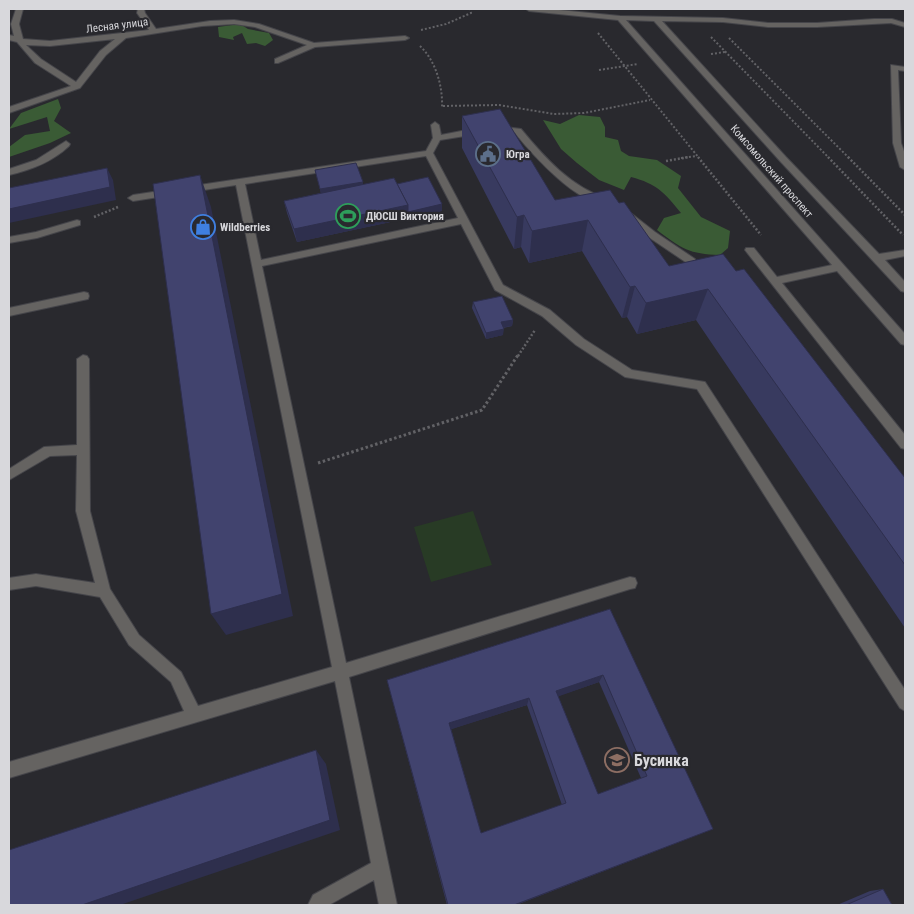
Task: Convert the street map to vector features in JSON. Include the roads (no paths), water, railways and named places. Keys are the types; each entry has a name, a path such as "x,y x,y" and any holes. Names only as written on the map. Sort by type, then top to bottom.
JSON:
{"street":[{"path":"19,9 15,25 21,43 30,54 77,86"},
{"path":"141,9 141,13 154,32"},
{"path":"529,9 620,18 695,21 722,20 768,25 817,25 874,21 892,21 905,25"},
{"name":"Комсомольский проспект","path":"620,18 905,341"},
{"name":"Комсомольский проспект","path":"658,20 783,159 905,288"},
{"name":"Лесная улица","path":"9,37 21,43 47,44 123,37 207,24 234,22 269,28 300,42 314,45 405,38"},
{"path":"9,110 77,86 103,53 123,37"},
{"path":"278,61 314,45"},
{"path":"905,68 894,67 897,143 905,167"},
{"path":"429,153 437,138 435,125"},
{"path":"437,138 464,132 497,129 518,131 527,143 584,193 613,205 638,221 672,250 691,261"},
{"path":"9,172 41,162 56,154 66,144"},
{"path":"133,198 429,153"},
{"path":"429,153 499,287 546,313 580,342 629,374 701,385 905,703"},
{"path":"240,183 388,905"},
{"path":"154,195 156,207"},
{"path":"257,264 464,220"},
{"path":"9,240 37,235 77,223"},
{"path":"750,250 905,444"},
{"path":"878,258 905,253"},
{"path":"775,281 839,267"},
{"path":"9,312 84,296"},
{"path":"83,359 83,511 104,591 134,640 176,677 194,716"},
{"path":"9,475 48,451 82,450"},
{"path":"9,584 36,580 104,591"},
{"path":"9,770 194,716 630,583"},
{"path":"317,905 319,901 380,867"}],"place":[{"name":"Югра","path":"488,154"},
{"name":"ДЮСШ Виктория","path":"348,216"},
{"name":"Wildberries","path":"203,227"},
{"name":"Бусинка","path":"617,760"}]}
